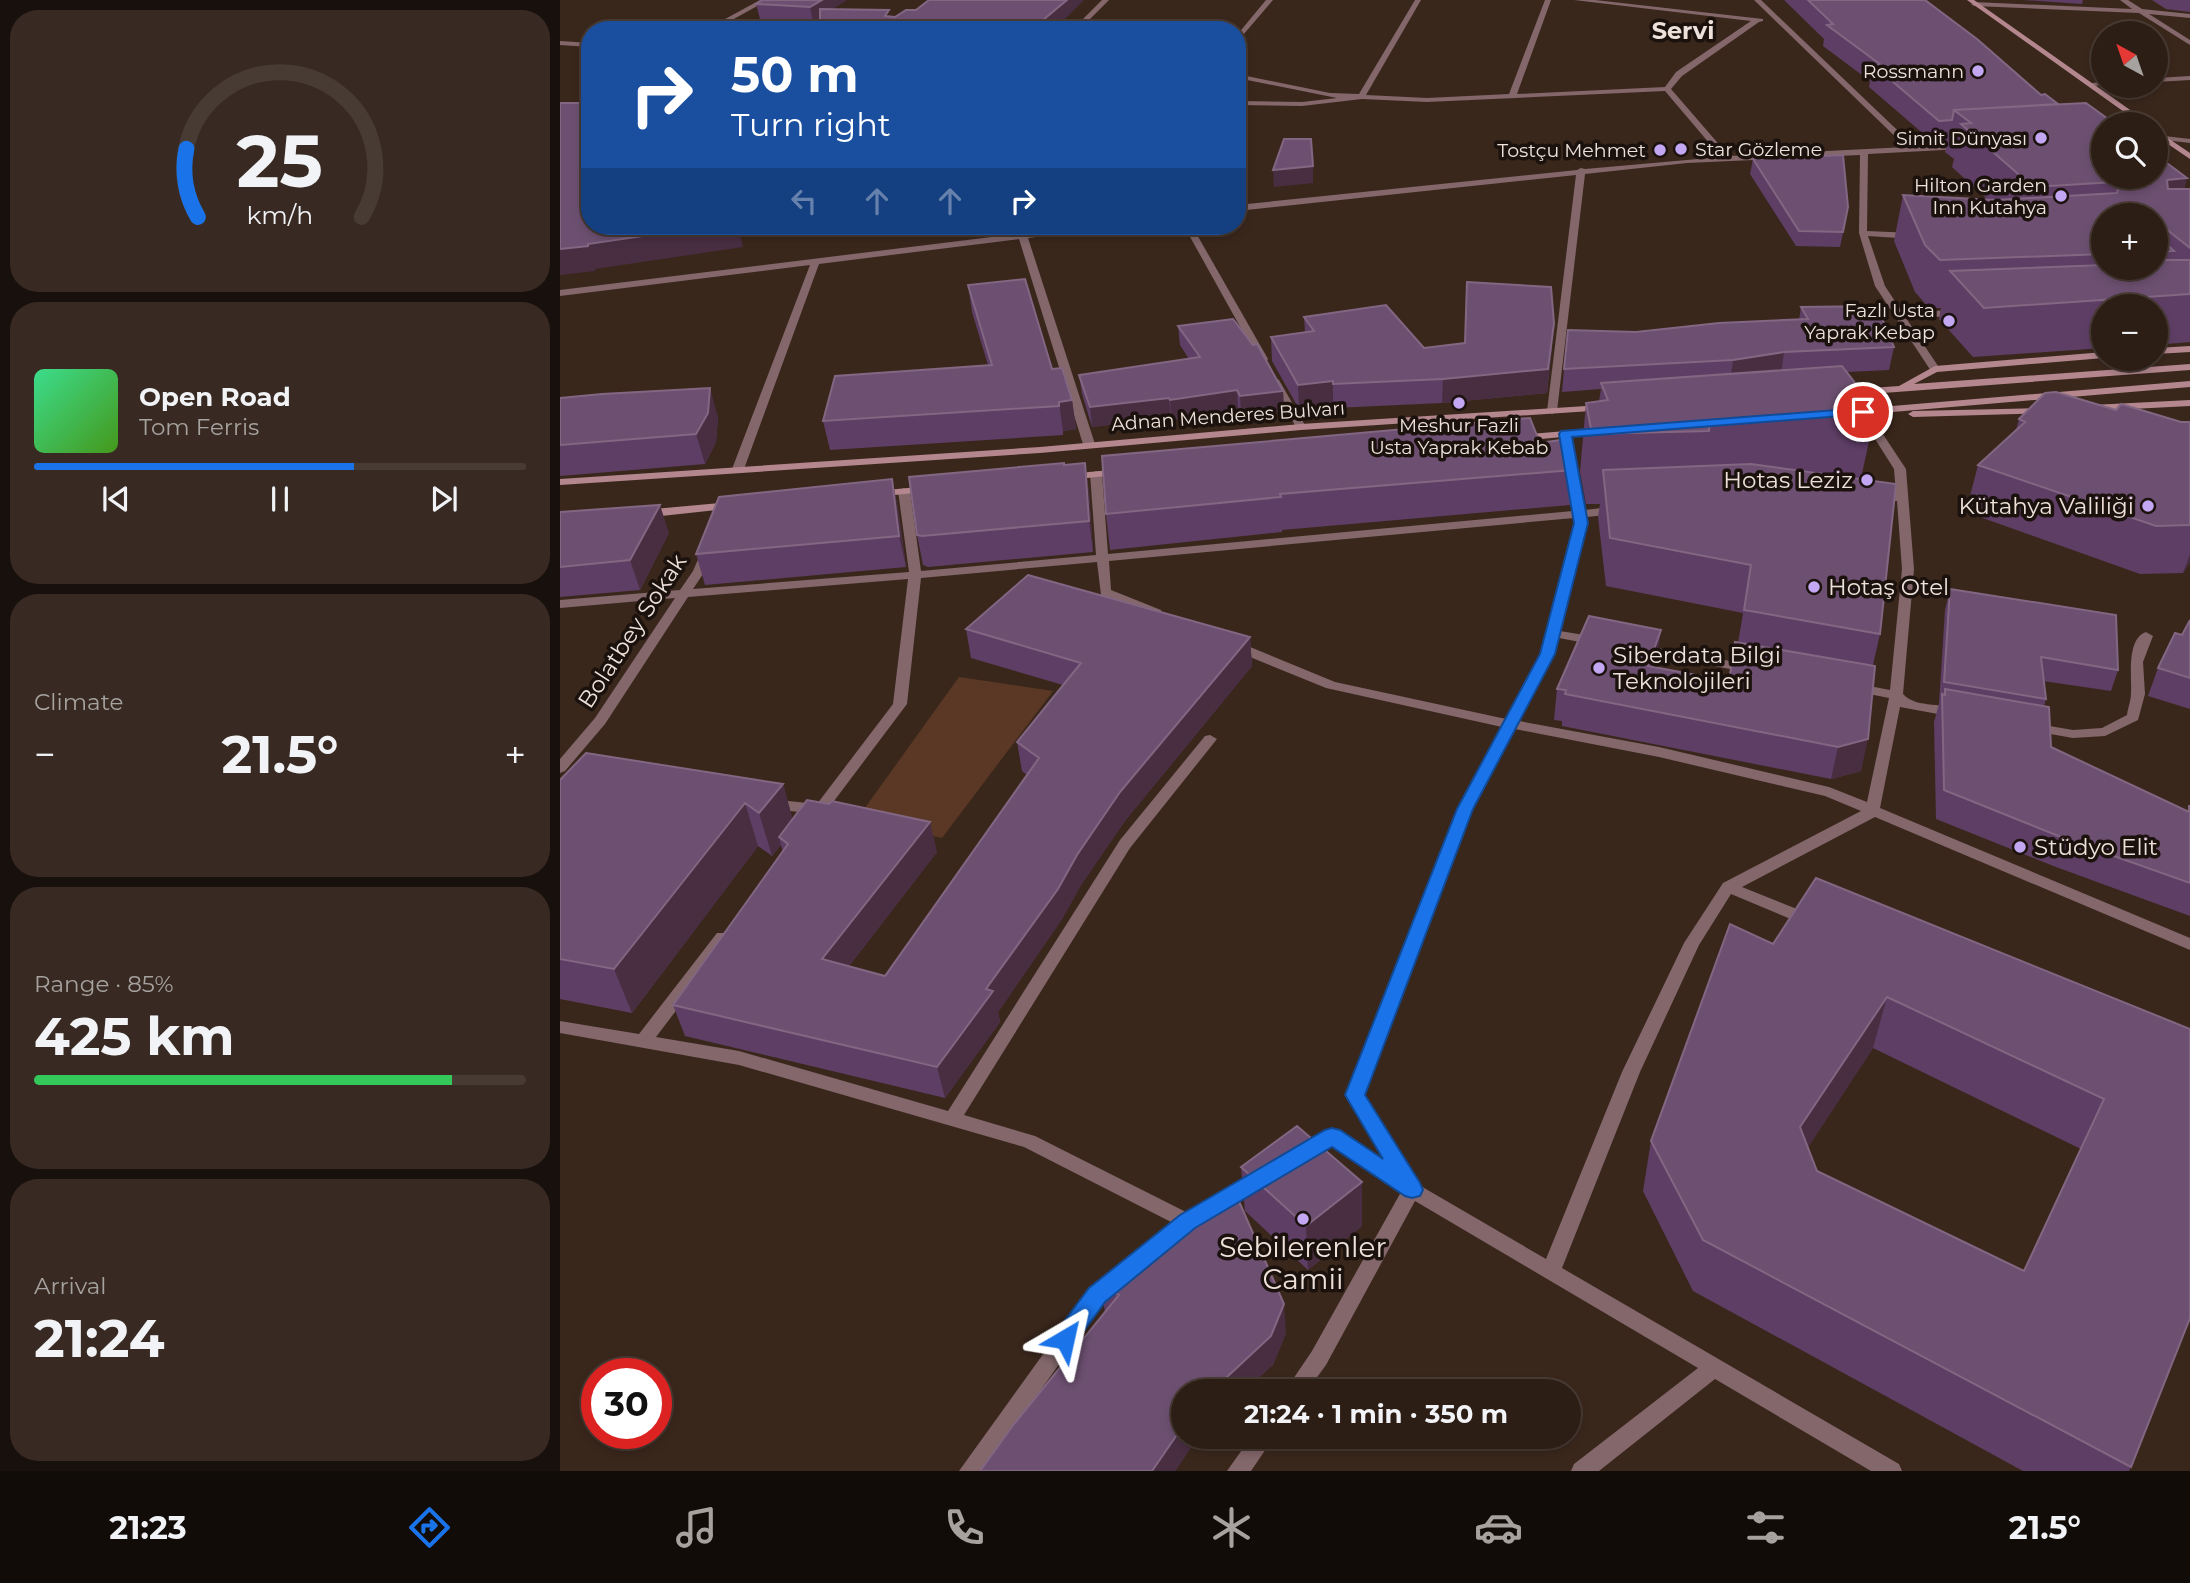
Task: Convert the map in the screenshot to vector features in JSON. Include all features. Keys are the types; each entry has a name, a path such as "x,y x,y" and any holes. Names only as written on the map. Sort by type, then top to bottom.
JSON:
{"main road":[{"path":"1972,2 2091,83"},
{"path":"2111,98 2130,112"},
{"path":"2168,142 2190,157"},
{"path":"2168,350 2190,349"},
{"path":"1900,389 1935,369 2091,356"},
{"path":"1830,393 2190,367"},
{"path":"1856,412 2190,384"},
{"path":"2079,409 2190,403"},
{"name":"Adnan Menderes Bulvarı","path":"560,482 1040,450 1301,427 1608,407"},
{"path":"1856,412 1937,415 2053,410"},
{"path":"1510,439 1620,430"},
{"path":"1055,478 1137,471"},
{"path":"865,494 946,488"},
{"path":"628,515 718,520 748,505"}],"street":[{"path":"725,21 765,0"},
{"path":"1084,21 1106,0"},
{"path":"1246,29 1270,0"},
{"path":"1360,97 1418,0"},
{"path":"1511,96 1548,0"},
{"path":"1577,0 1757,20 1780,20"},
{"path":"1757,0 1912,149"},
{"path":"2123,0 2190,43"},
{"path":"1972,2 2190,16"},
{"path":"1246,78 1330,95 1427,100 1667,89 1679,74 1757,20"},
{"path":"560,43 581,44"},
{"path":"2168,79 2190,78"},
{"path":"1667,89 1727,159"},
{"path":"1246,103 1302,104 1360,97"},
{"path":"2168,137 2190,141"},
{"path":"1246,207 1581,170 1727,159 1979,146"},
{"path":"1864,152 1863,233 1880,286 1935,369"},
{"path":"1552,411 1581,170"},
{"path":"1863,233 1930,237"},
{"path":"560,293 1031,235"},
{"path":"1193,235 1301,427"},
{"path":"1023,236 1089,444"},
{"path":"738,469 816,260"},
{"path":"1901,315 1969,313"},
{"path":"1856,412 1900,469 1908,569 1896,695 1872,812"},
{"path":"1412,1190 1355,1095 1465,809 1548,654 1581,523 1566,434"},
{"path":"1096,474 1105,592 1168,618"},
{"path":"803,831 900,704 915,573 904,491"},
{"path":"1862,499 1902,497"},
{"path":"560,604 1104,558 1633,509"},
{"name":"Bolatbey Sokak","path":"560,768 600,721 685,593 699,571 718,520"},
{"path":"1552,633 1758,670"},
{"path":"2020,724 2073,734 2105,733 2133,717 2138,694 2136,662 2146,635"},
{"path":"1218,639 1331,685 1509,724 1659,752 1829,792 2190,944"},
{"path":"1841,685 1896,695 1906,705 1968,715"},
{"path":"952,1119 1125,844 1210,739"},
{"path":"752,802 820,809"},
{"path":"1551,1271 1631,1072 1692,943 1728,887 1872,812"},
{"path":"1728,887 1822,926"},
{"path":"643,1041 736,920"},
{"path":"560,1027 739,1058 1030,1140 1188,1222"},
{"path":"970,1471 1097,1295 1188,1222 1332,1136 1412,1190 1891,1471"},
{"path":"1304,1379 1319,1358 1412,1190"},
{"path":"1582,1471 1715,1367"},
{"path":"1238,1471 1254,1449"}],"shaded area":[{"path":"959,677 1053,691 942,838 857,819"}],"building":[{"path":"763,0 822,0 810,7 756,4"},
{"path":"929,0 1067,0 1042,21 820,21 820,9 889,10 885,16 895,17 906,10 916,10"},
{"path":"1808,0 1925,0 1977,39 2041,95 2045,94 2058,104 1954,110 1952,120 1939,121 1873,65 1881,65 1827,25 1833,24"},
{"path":"560,103 581,103 581,235 650,235 560,249"},
{"path":"2086,103 2098,112 2091,112 2091,184 2033,187 1961,124 1971,123 1954,110"},
{"path":"1284,139 1311,139 1313,166 1273,170"},
{"path":"1843,155 1848,207 1843,232 1799,231 1753,159"},
{"path":"2168,164 2187,178 2168,180"},
{"path":"2118,189 2190,189 2190,248 2168,231 2168,203 2091,203 2091,254 1940,260 1925,245 1903,195 1995,200 2117,193"},
{"path":"2168,260 2190,260 2190,294 2091,294 2091,301 1984,308 1950,271 2091,266 2091,280 2168,280"},
{"path":"1025,279 1052,369 1062,368 1072,400 1059,402 1059,406 823,421 835,376 992,365 968,285"},
{"path":"1467,282 1551,287 1554,323 1548,369 1443,379 1333,384 1333,381 1298,385 1271,337 1314,331 1304,317 1386,305 1424,348 1465,343"},
{"path":"1877,306 1894,347 1784,352 1733,360 1564,369 1568,330 1636,332 1719,323 1808,319 1801,307"},
{"path":"1233,319 1253,345 1257,344 1283,391 1240,396 1237,390 1170,400 1090,407 1079,375 1200,357 1178,326"},
{"path":"1842,366 1876,410 1710,421 1709,431 1592,434 1586,403 1608,400 1601,383"},
{"path":"710,388 708,413 696,434 560,445 560,398"},
{"path":"2056,392 2116,410 2121,404 2181,422 2190,422 2190,525 2156,526 1978,465 2025,422 2019,419 2045,393"},
{"path":"1530,418 1540,443 1568,439 1573,470 1280,494 1281,497 1106,514 1102,456"},
{"path":"1085,463 1089,521 917,535 909,477"},
{"path":"1751,464 1896,484 1880,634 1744,610 1751,565 1610,538 1603,470"},
{"path":"892,479 899,536 696,554 719,497"},
{"path":"660,505 630,560 560,567 560,512"},
{"path":"1028,575 1250,637 1120,792 1077,855 1058,889 986,989 993,991 937,1067 673,1005 788,844 779,837 807,800 829,804 832,801 930,822 822,959 885,976 1039,758 1017,742 1081,663 966,629"},
{"path":"1950,589 2116,615 2118,670 2041,657 2046,699 1944,682"},
{"path":"1589,616 1661,630 1648,666 1729,681 1735,642 1875,666 1868,739 1838,747 1565,694 1566,690 1557,689"},
{"path":"2190,620 2190,678 2158,668 2175,633 2182,635"},
{"path":"1945,689 2049,707 2051,747 2189,812 2190,806 2190,883 2066,839 1944,790 1942,694 1945,695"},
{"path":"586,753 783,784 759,813 745,803 614,969 560,959 560,780"},
{"path":"1816,878 2190,1029 2190,1318 2131,1467 1703,1240 1651,1141 1730,924 1773,944","holes":["1887,997 2104,1099 2024,1271 1817,1171 1800,1127"]},
{"path":"1297,1126 1362,1182 1306,1226 1241,1167"},
{"path":"1238,1199 1284,1304 1271,1336 1225,1379 1171,1379 1171,1443 1152,1471 980,1471 1014,1424 1119,1295 1101,1287 1159,1247"}],"place":[{"name":"Rossmann","path":"1978,71"},
{"name":"Simit Dünyası","path":"2041,138"},
{"name":"Star Gözleme","path":"1681,149"},
{"name":"Tostçu Mehmet","path":"1660,150"},
{"name":"Hilton Garden Inn Kutahya","path":"2061,196"},
{"name":"Fazlı Usta Yaprak Kebap","path":"1949,321"},
{"name":"Meshur Fazli Usta Yaprak Kebab","path":"1459,403"},
{"name":"Hotas Leziz","path":"1867,480"},
{"name":"Kütahya Valiliği","path":"2148,506"},
{"name":"Hotaş Otel","path":"1814,587"},
{"name":"Siberdata Bilgi Teknolojileri","path":"1599,668"},
{"name":"Stüdyo Elit","path":"2020,847"},
{"name":"Sebilerenler Camii","path":"1303,1219"}],"district":[{"name":"Servi","path":"1683,30"}],"route":[{"path":"1065,1339 1097,1295 1188,1222 1332,1136 1412,1190 1355,1095 1465,809 1548,654 1581,523 1566,434 1863,412"}]}
